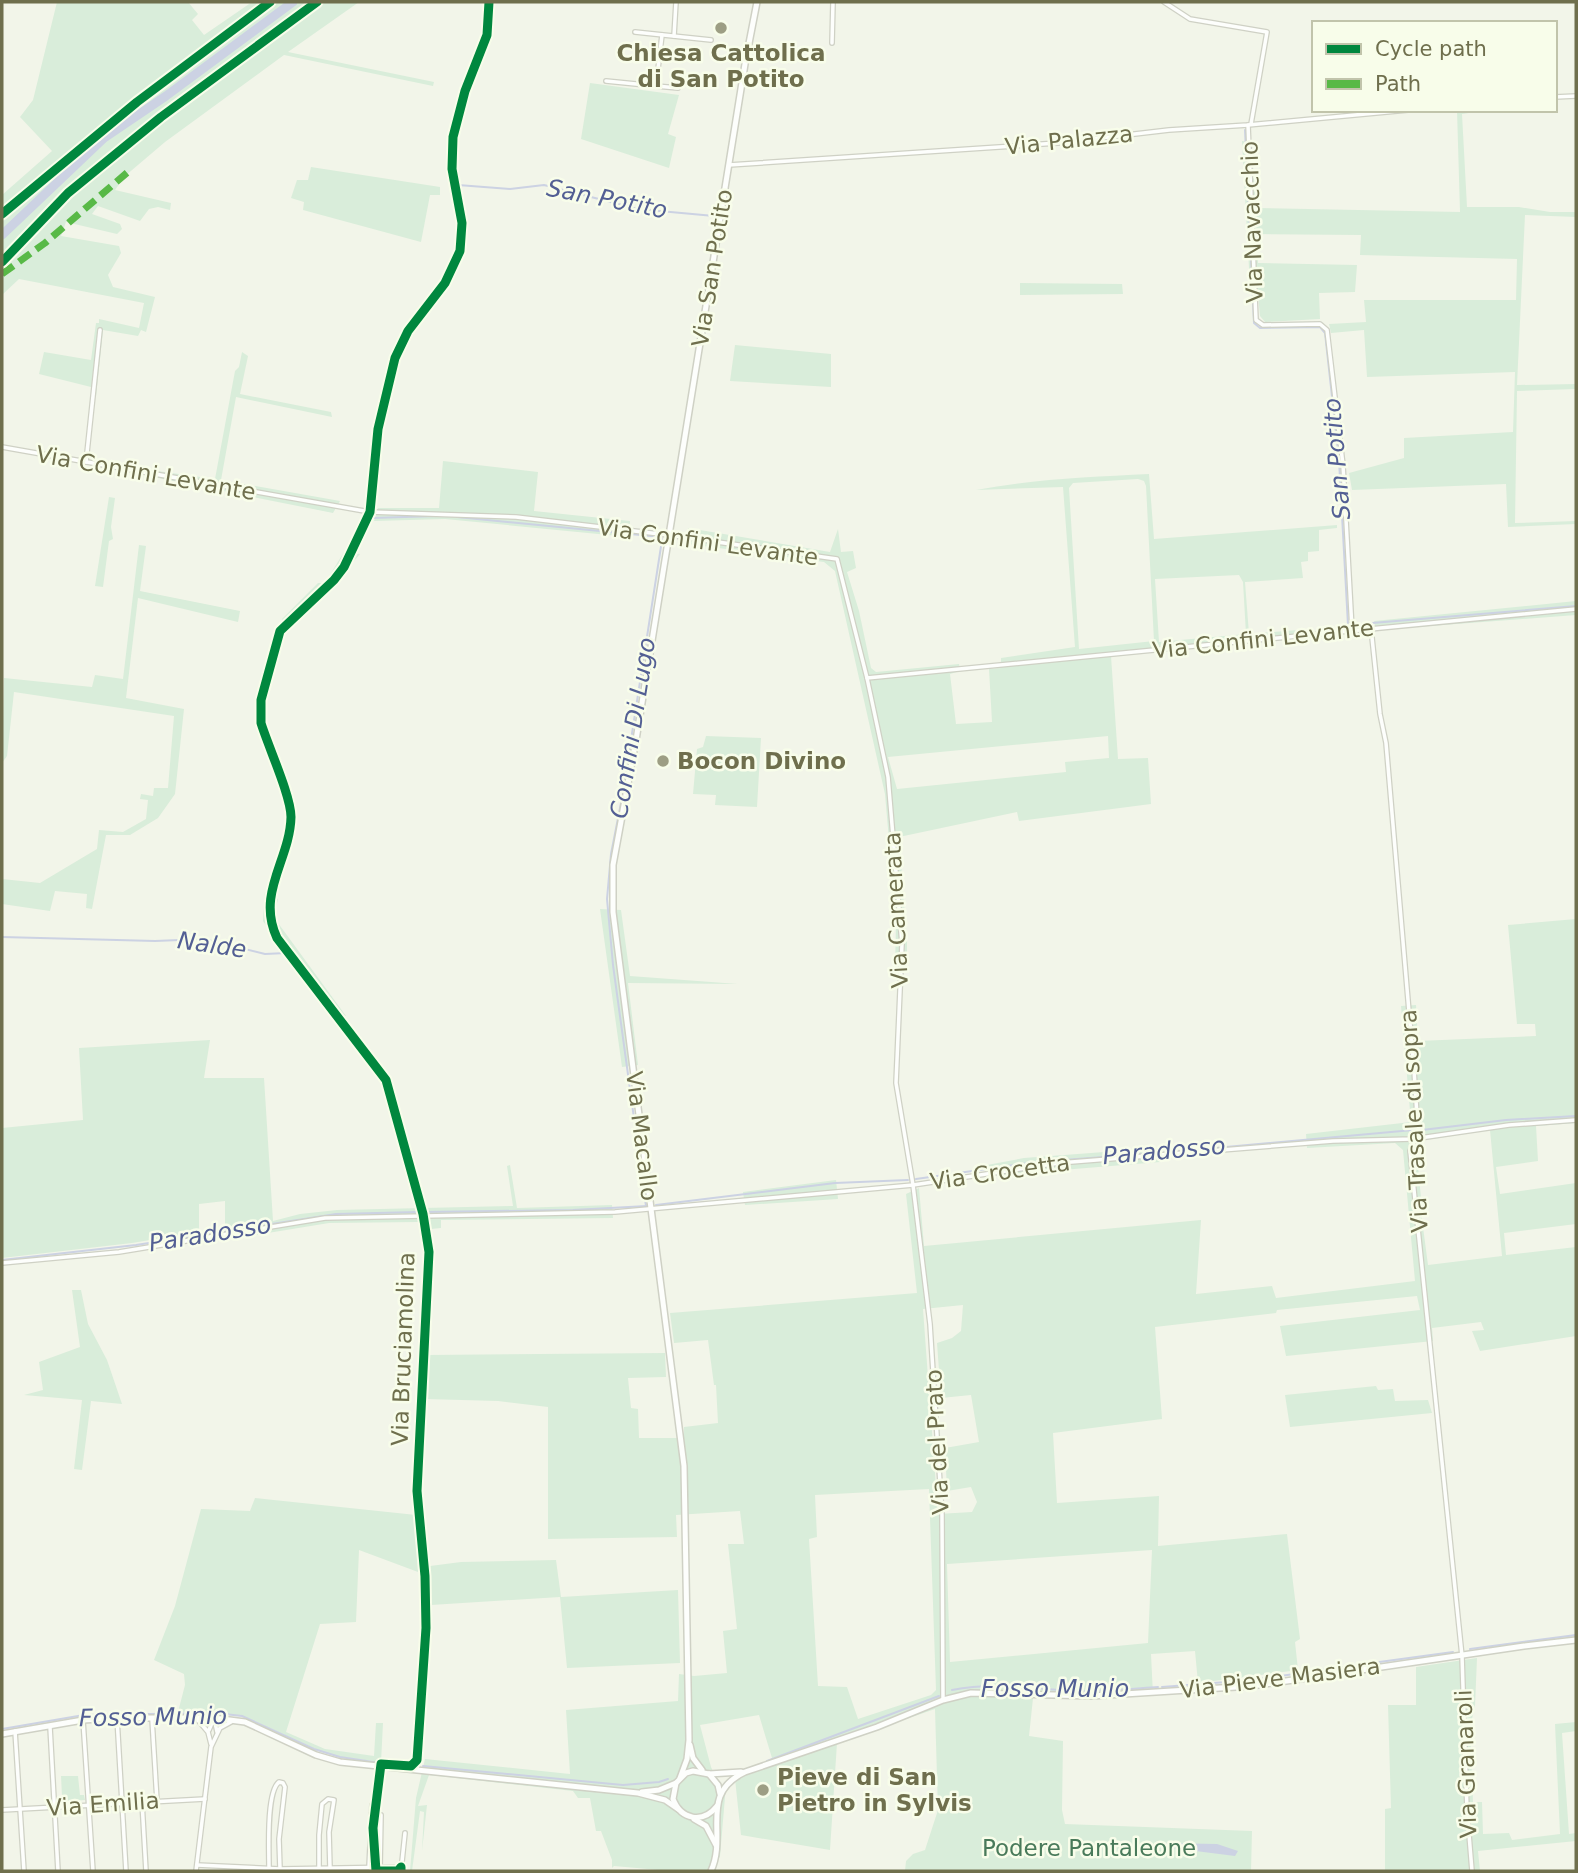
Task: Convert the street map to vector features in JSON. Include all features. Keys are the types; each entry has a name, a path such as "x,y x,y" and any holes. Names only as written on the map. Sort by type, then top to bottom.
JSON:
{"street":[{"name":"Via Bruciamolina","path":"417,1769 426,1628 425,1576 417,1491 429,1252 423,1214 386,1080 277,938 269,913 291,815 261,723 261,700 280,631 334,580 344,567 370,512 378,429 395,358 408,331 445,283 460,251 462,223 452,169 453,137 466,91 487,35 489,2"},
{"path":"674,36 676,2"},
{"name":"Via San Potito","path":"668,535 757,2"},
{"path":"832,43 833,2"},
{"name":"Via Navacchio","path":"1164,2 1190,19 1267,32 1250,125 1256,320 1263,325 1320,324 1327,330 1343,465 1352,629"},
{"path":"635,32 711,40"},
{"path":"656,86 662,35"},
{"path":"606,81 678,88"},
{"path":"1557,97 1576,96"},
{"name":"Via Palazza","path":"729,165 1058,144 1169,130 1387,112"},
{"path":"86,462 100,330"},
{"name":"Via Confini Levante","path":"2,447 370,512 516,517 837,559 867,678 1576,609"},
{"name":"Via Macallo","path":"668,535 636,740 613,865 613,912 684,1466 689,1740 687,1759 678,1780"},
{"name":"Via Trasale di sopra","path":"1371,628 1380,714 1386,743 1414,1070 1418,1131 1410,1150 1462,1656"},
{"name":"Via Camerata","path":"867,678 888,777 902,944 896,1083 913,1185"},
{"name":"Via Crocetta","path":"2,1263 119,1252 326,1218 423,1214 583,1213 652,1208 913,1185 1059,1163 1333,1141 1413,1139 1509,1125 1576,1120"},
{"name":"Via del Prato","path":"913,1185 930,1324 942,1515 943,1699"},
{"name":"Via Pieve Masiera","path":"720,1794 729,1780 745,1772 877,1727 943,1699 971,1693 1092,1696 1252,1686 1576,1640"},
{"name":"Via Granaroli","path":"1462,1656 1466,1810 1472,1871"},
{"path":"117,1718 126,1871"},
{"path":"152,1718 157,1801"},
{"path":"208,1732 214,1718"},
{"path":"214,1718 216,1734"},
{"path":"197,1719 208,1732 211,1746"},
{"path":"83,1720 93,1871"},
{"path":"2,1734 83,1720 236,1720 256,1726 316,1755 341,1762 638,1793 666,1800 706,1826 718,1850"},
{"path":"196,1871 211,1746 216,1734 227,1723 236,1720"},
{"path":"50,1725 58,1871"},
{"path":"15,1731 24,1871"},
{"name":"Via Macallo","path":"689,1740 693,1758 707,1773"},
{"name":"Via Pieve Masiera","path":"638,1793 659,1790 694,1771 745,1772"},
{"path":"707,1773 718,1785 720,1794 716,1815 718,1850 711,1871"},
{"path":"678,1780 673,1799 678,1809"},
{"path":"269,1868 269,1833 274,1788 279,1782 285,1787 279,1839 280,1869"},
{"name":"Via Emilia","path":"2,1810 205,1798"},
{"path":"319,1868 322,1804 328,1799 334,1800 329,1832 330,1868"},
{"path":"142,1802 146,1871"},
{"path":"688,1816 707,1816 718,1804"},
{"path":"369,1867 372,1805"},
{"path":"371,1814 381,1815 380,1867"},
{"path":"197,1865 240,1870 369,1867 401,1869 405,1833"}],"green space":[{"path":"57,2 188,2 198,14 192,20 204,35 252,2 359,2 288,52 434,82 433,86 284,55 165,142 125,176 115,190 171,203 170,210 158,207 149,209 140,221 98,206 92,214 120,224 122,229 117,234 66,222 61,236 119,246 121,253 108,275 113,287 155,297 146,332 141,330 138,336 103,330 96,396 91,394 91,387 39,374 44,352 91,360 96,323 99,323 99,319 139,328 144,303 19,279 2,295 2,195 52,151 20,117 33,100"},
{"path":"590,83 679,95 668,134 676,137 669,168 581,139"},
{"path":"1457,112 1476,112 1462,114 1467,207 1519,207 1550,212 1576,212 1576,217 1525,215 1517,385 1576,384 1576,389 1517,391 1515,523 1576,521 1576,524 1508,527 1506,484 1352,490 1349,473 1404,458 1404,438 1513,432 1515,372 1367,377 1364,330 1331,333 1329,324 1366,322 1364,300 1516,300 1517,259 1360,255 1361,235 1257,234 1258,263 1357,265 1355,292 1319,293 1320,319 1265,322 1260,316 1258,294 1246,293 1250,286 1242,141 1255,143 1252,148 1256,208 1460,212"},
{"path":"311,167 440,187 440,195 430,195 421,242 303,210 304,202 291,198 297,180 308,180"},
{"path":"1020,283 1122,284 1123,294 1020,295"},
{"path":"735,345 831,354 831,387 730,381"},
{"path":"242,352 248,356 240,394 331,412 332,417 236,397 221,480 340,501 333,513 148,476 150,470 215,479 235,371 239,367"},
{"path":"443,461 538,472 534,511 630,521 629,537 445,519 374,521 378,508 439,508"},
{"path":"1149,474 1154,539 1337,525 1337,528 1319,530 1319,551 1308,552 1308,561 1301,562 1303,578 1245,582 1249,634 1298,630 1299,638 1111,656 1118,759 1148,758 1151,804 1019,821 1017,812 899,837 907,972 895,972 896,921 885,794 835,571 824,562 688,544 688,528 830,552 838,529 841,552 853,551 856,568 847,572 859,611 871,668 876,672 959,664 960,671 950,674 956,724 992,722 989,669 1001,668 1001,658 1075,647 1063,487 976,490 1040,481","holes":["1138,479 1144,481 1146,486 1154,641 1079,649 1069,488 1073,483","1239,575 1243,582 1246,634 1159,642 1155,579","1108,736 1109,758 1065,762 1066,772 897,789 888,757"]},
{"path":"109,497 115,498 111,527 113,539 109,541 103,587 95,586"},
{"path":"139,545 146,546 140,591 240,611 238,622 138,598 126,698 184,709 175,794 158,818 130,835 106,835 92,909 86,908 87,894 55,891 50,911 2,904 2,879 40,883 97,849 99,830 123,832 146,819 148,800 140,799 141,794 153,796 154,788 168,788 174,716 14,692 7,756 2,763 4,678 92,687 95,675 123,679"},
{"path":"344,552 360,554 313,608 287,632 282,619 318,583 325,583"},
{"path":"1576,601 1576,615 1376,630 1374,621"},
{"path":"706,736 761,738 757,807 715,805 716,795 693,794 697,749 703,747"},
{"path":"265,892 278,899 274,915 278,923 346,1016 331,1015 263,921"},
{"path":"600,909 621,910 630,976 738,984 628,983 638,1065 622,1067"},
{"name":"Podere Pantaleone","path":"1576,919 1576,1123 1536,1126 1538,1161 1496,1167 1500,1194 1576,1183 1576,1224 1504,1233 1506,1255 1576,1247 1576,1336 1480,1351 1472,1331 1484,1330 1481,1322 1432,1328 1433,1341 1286,1356 1280,1326 1420,1310 1417,1296 1277,1310 1276,1313 1155,1327 1162,1419 1053,1433 1057,1503 1159,1496 1158,1546 1287,1534 1300,1639 1295,1642 1298,1670 1198,1683 1195,1651 1151,1654 1153,1695 1033,1698 1029,1736 1063,1741 1062,1810 1065,1824 1252,1831 1251,1871 905,1871 906,1861 913,1854 925,1850 938,1810 935,1709 837,1743 830,1850 741,1835 735,1779 772,1758 759,1715 700,1725 711,1767 725,1797 720,1856 713,1871 612,1868 612,1860 601,1831 596,1831 590,1798 578,1798 573,1791 429,1775 418,1806 427,1805 422,1851 424,1812 420,1811 410,1871 416,1798 425,1759 570,1774 566,1710 678,1701 679,1674 694,1676 727,1673 723,1631 737,1629 728,1544 744,1544 740,1511 676,1515 677,1537 548,1539 548,1407 498,1401 425,1399 428,1355 665,1353 666,1377 628,1378 631,1408 638,1409 639,1438 684,1438 684,1427 718,1423 716,1385 708,1340 674,1343 670,1313 917,1293 906,1194 919,1188 924,1246 1201,1220 1196,1294 1272,1286 1276,1298 1415,1281 1403,1150 1395,1143 1307,1148 1306,1134 1411,1122 1401,1006 1416,1005 1418,1041 1536,1036 1535,1024 1517,1024 1508,925","holes":["1490,1130 1502,1256 1428,1265 1421,1212 1428,1210 1428,1198 1421,1198 1417,1156 1419,1141","963,1305 961,1331 952,1338 937,1343 941,1398 971,1395 979,1442 945,1448 947,1491 971,1487 977,1502 972,1512 938,1514 923,1309","929,1489 936,1690 931,1695 858,1719 847,1687 818,1686 809,1539 817,1537 815,1495","1152,1550 1148,1643 950,1662 947,1564"]},
{"path":"210,1040 204,1078 264,1078 273,1221 300,1214 337,1210 513,1206 507,1166 510,1165 517,1208 612,1205 613,1218 441,1220 441,1228 431,1229 430,1325 420,1324 424,1262 419,1222 329,1223 225,1240 225,1201 199,1204 199,1232 132,1243 2,1258 2,1128 83,1120 79,1048"},
{"path":"1158,1148 1160,1162 990,1176 987,1165 1024,1158"},
{"path":"836,1180 838,1199 745,1205 743,1192"},
{"path":"72,1290 81,1290 88,1324 107,1360 122,1404 91,1401 82,1470 74,1469 82,1400 24,1395 43,1390 39,1362 80,1347"},
{"path":"1376,1386 1378,1390 1393,1389 1395,1401 1428,1400 1432,1413 1290,1427 1285,1395"},
{"path":"255,1498 416,1515 418,1572 359,1550 356,1622 320,1624 286,1732 325,1749 374,1756 376,1723 383,1723 381,1762 340,1757 318,1750 243,1716 178,1712 185,1685 184,1674 154,1660 175,1606 201,1509 250,1511"},
{"path":"556,1560 561,1597 678,1590 680,1663 567,1668 560,1597 431,1605 430,1566 461,1562"},
{"path":"1477,1658 1475,1706 1470,1727 1473,1802 1482,1802 1483,1834 1509,1833 1512,1840 1560,1834 1555,1724 1576,1722 1576,1731 1562,1733 1569,1834 1576,1833 1576,1841 1478,1851 1480,1871 1385,1871 1385,1809 1391,1808 1388,1705 1416,1705 1416,1667"},
{"path":"61,1776 78,1776 80,1795 84,1795 85,1800 58,1802 57,1797 62,1796"}],"water":[{"path":"1165,1843 1217,1844 1238,1851 1235,1856 1164,1847"}],"waterway":[{"path":"2,235 104,138 166,96 293,2"},
{"name":"San Potito","path":"1245,130 1254,323 1260,328 1320,327 1325,333 1339,460 1348,625 1576,606"},
{"name":"San Potito","path":"458,185 510,189 544,185 638,209 714,216"},
{"name":"Confini Di Lugo","path":"372,518 437,516"},
{"name":"Confini Di Lugo","path":"457,517 661,537 662,540 611,854 607,899 613,965 646,1206"},
{"name":"Nalde","path":"2,937 155,941 204,939 265,954 286,953"},
{"name":"Nalde","path":"291,953 388,1080 425,1212"},
{"name":"Paradosso","path":"1422,1130 1506,1120 1576,1116"},
{"name":"Paradosso","path":"916,1179 1036,1162 1413,1130"},
{"name":"Paradosso","path":"656,1205 835,1183 908,1180"},
{"name":"Paradosso","path":"425,1212 647,1206"},
{"name":"Paradosso","path":"2,1260 136,1245 336,1214 418,1212"},
{"name":"Fosso Munio","path":"1470,1649 1576,1635"},
{"name":"Fosso Munio","path":"1313,1671 1453,1652"},
{"name":"Fosso Munio","path":"1162,1687 1252,1680 1308,1672"},
{"name":"Fosso Munio","path":"952,1690 997,1686 1071,1691 1158,1687"},
{"name":"Fosso Munio","path":"767,1761 939,1696"},
{"name":"Fosso Munio","path":"2,1729 84,1715 216,1713 242,1716 314,1749 340,1757 380,1763"},
{"name":"Fosso Munio","path":"423,1766 623,1785 668,1779"}],"marked path":[{"path":"2,274 45,243 129,171"}],"cycle path":[{"path":"2,214 137,102 270,2"},
{"path":"2,262 68,193 161,117 317,2"},
{"path":"401,1871 401,1867 398,1871 376,1871 373,1828 381,1764 411,1766 417,1760 426,1628 425,1576 417,1491 429,1252 423,1214 386,1080 277,938 272,922 272,891 291,817 283,784 261,723 261,700 280,631 334,580 344,567 370,512 378,429 395,358 408,331 445,283 460,251 462,223 452,169 453,137 465,91 487,35 489,2"}],"place":[{"name":"Chiesa Cattolica di San Potito","path":"721,28"},
{"name":"Bocon Divino","path":"663,761"},
{"name":"Pieve di San Pietro in Sylvis","path":"763,1790"}]}
